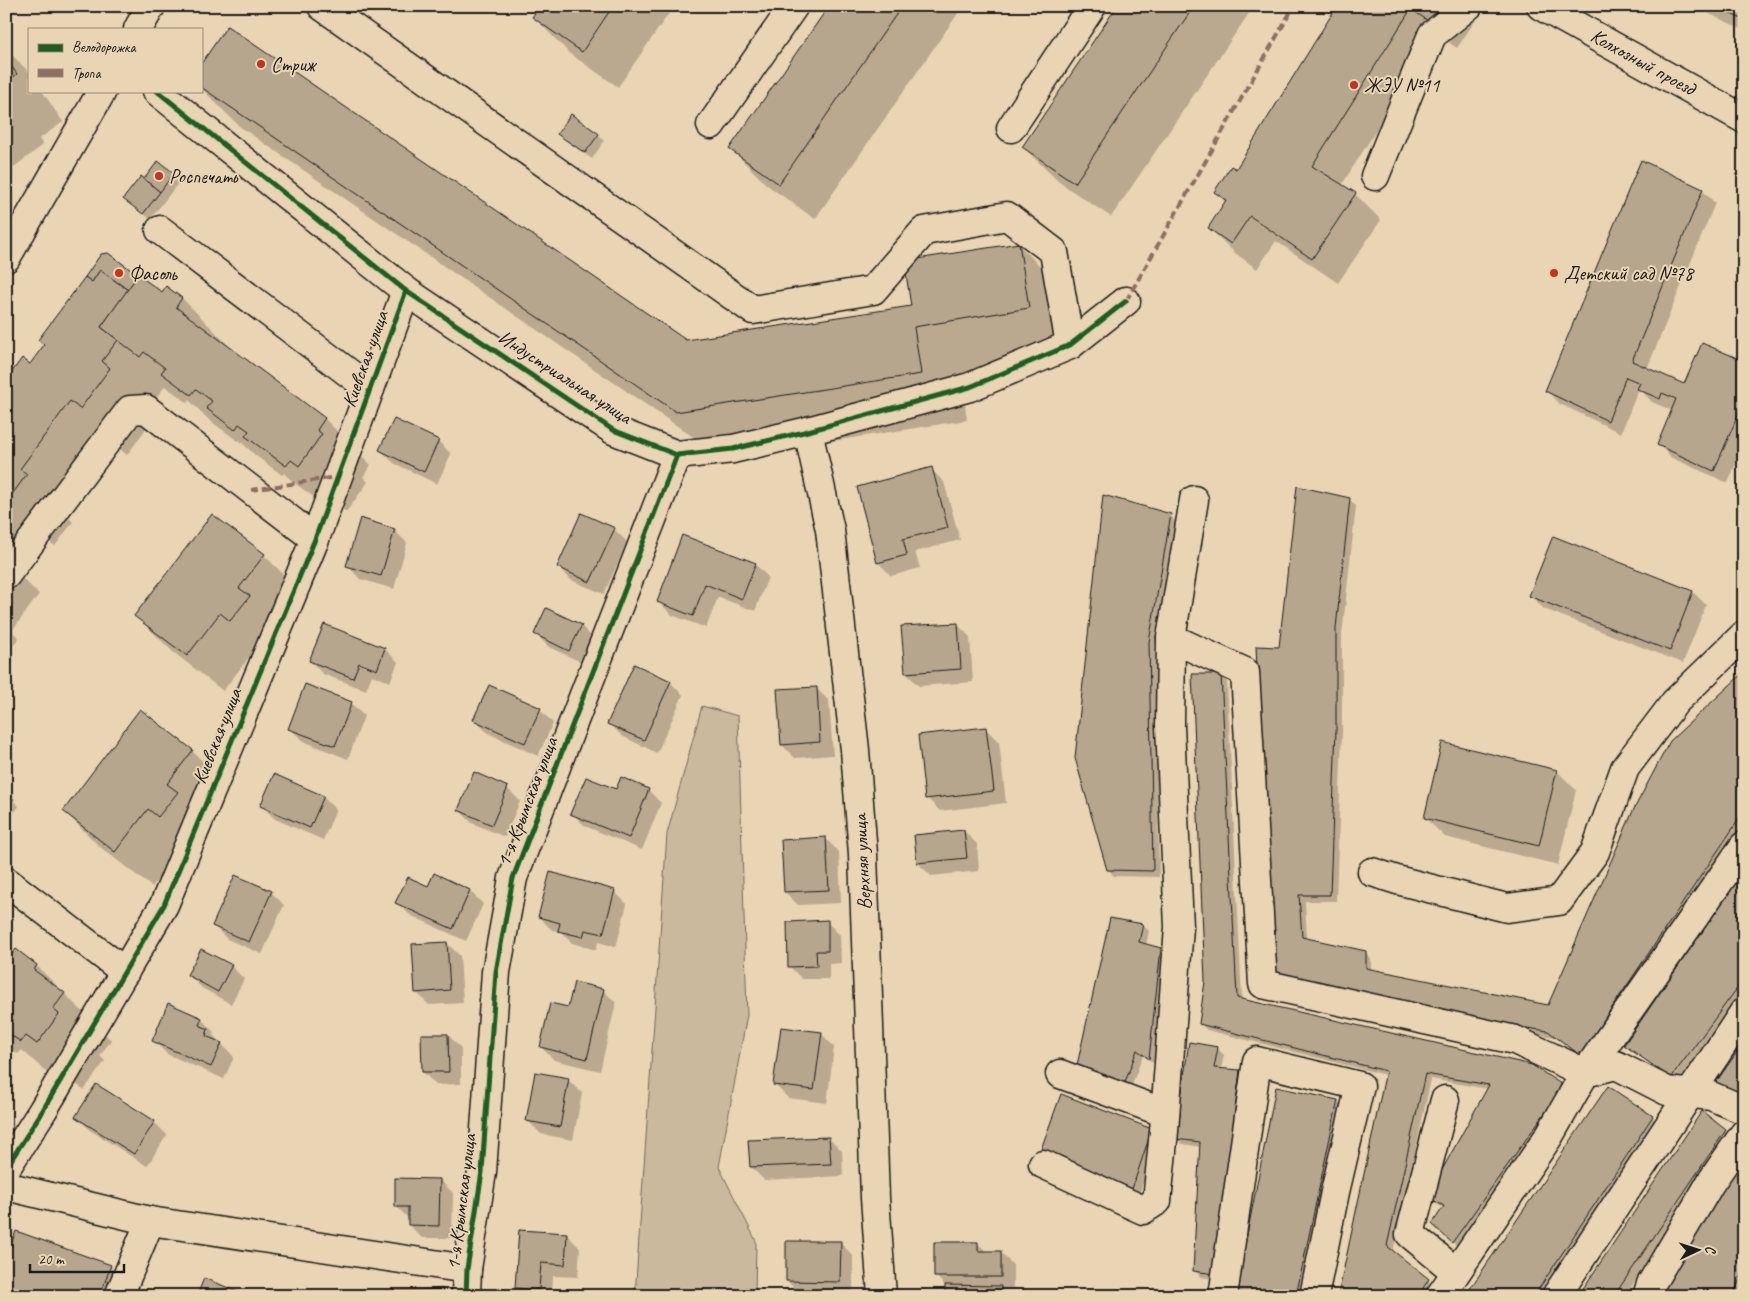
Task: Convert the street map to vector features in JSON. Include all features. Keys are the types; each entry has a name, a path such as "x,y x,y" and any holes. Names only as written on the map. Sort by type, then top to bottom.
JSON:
{"street":[{"path":"322,6 752,310 873,290 924,231 1007,216 1054,252 1070,345"},
{"path":"711,125 794,6"},
{"path":"1011,128 1092,6"},
{"path":"1375,176 1432,35 1468,6"},
{"name":"Колхозный проезд","path":"1541,6 1744,119"},
{"path":"8,251 101,92"},
{"name":"Индустриальная улица","path":"158,92 406,290 613,430 677,455 733,450 970,387 1070,345 1126,301"},
{"path":"160,230 370,389"},
{"name":"Киевская улица","path":"6,1168 43,1110 164,906 315,539 406,290"},
{"path":"6,575 130,410 146,409 315,539"},
{"name":"Верхняя улица","path":"808,431 830,530 854,750 863,854 875,1198 882,1296"},
{"name":"1-я Крымская улица","path":"466,1282 482,1172 496,972 513,878 677,455"},
{"path":"1043,1164 1143,1210 1157,1201 1178,927 1170,726 1171,638 1194,500"},
{"path":"1372,872 1507,908 1559,901 1595,852 1625,768 1676,702 1744,636"},
{"path":"1171,638 1245,672 1263,984 1515,1040 1585,1073 1616,1066 1667,1091 1712,1096 1744,1110"},
{"path":"1440,1296 1549,1136 1585,1073 1744,846"},
{"path":"6,881 125,972"},
{"path":"1556,1296 1744,1012"},
{"path":"1224,1296 1257,1060 1360,1086 1335,1192 1314,1296"},
{"path":"1060,1074 1165,1113"},
{"path":"1445,1100 1410,1234 1456,1272"},
{"path":"1648,1296 1651,1284 1711,1182 1744,1134"},
{"path":"6,1186 150,1221 466,1282"},
{"path":"119,1296 150,1221"}],"shaded area":[{"path":"702,706 738,716 747,1015 719,1167 756,1241 755,1296 635,1296 667,834"}],"building":[{"path":"349,6 359,6 356,11"},
{"path":"540,6 613,6 582,52 532,17"},
{"path":"829,6 902,6 779,184 729,149"},
{"path":"1117,6 1194,6 1075,183 1022,147"},
{"path":"1337,6 1442,6 1431,23 1411,9 1312,166 1356,193 1312,259 1250,216 1231,244 1208,228 1226,200 1214,192 1231,166 1236,169"},
{"path":"1714,6 1744,6 1744,20"},
{"path":"227,26 686,340 911,306 904,261 1019,243 1029,308 914,327 921,374 676,412 202,88 202,63"},
{"path":"6,59 17,74 6,83"},
{"path":"571,114 599,134 585,153 557,134"},
{"path":"1641,160 1703,189 1632,361 1684,384 1702,343 1744,361 1744,401 1714,471 1657,445 1676,399 1662,393 1660,399 1637,389 1640,383 1626,377 1608,421 1545,391"},
{"name":"Роспечать","path":"158,161 174,173 160,192 144,179"},
{"path":"141,176 160,192 143,214 123,199"},
{"name":"Фасоль","path":"108,253 138,275 128,290 100,270 92,282 85,277 101,254"},
{"path":"100,270 128,290 101,327 118,340 102,361 110,368 80,409 70,401 20,469 27,474 8,500 6,499 6,380 22,358 30,364 44,345 38,340 85,277 92,282"},
{"path":"138,275 162,292 166,286 182,298 176,307 325,418 317,430 322,434 299,466 291,460 286,466 245,436 249,431 239,424 235,430 206,408 212,401 196,389 191,395 161,373 165,368 144,352 140,357 101,327"},
{"path":"394,419 439,440 424,472 379,450"},
{"path":"932,467 948,528 903,539 907,555 877,563 857,487"},
{"path":"1297,486 1350,498 1336,628 1336,727 1330,895 1299,895 1302,937 1366,951 1366,968 1548,1005 1633,811 1670,741 1744,672 1744,812 1580,1055 1548,1031 1492,1023 1271,976 1256,646 1279,647"},
{"path":"1103,495 1171,514 1149,642 1153,871 1107,870 1075,758"},
{"path":"581,513 615,528 590,582 557,567"},
{"path":"212,514 265,554 239,588 250,596 230,621 220,613 187,656 134,616"},
{"path":"360,518 395,529 381,576 346,566"},
{"path":"682,535 756,563 742,599 705,584 693,616 657,602"},
{"path":"1553,536 1693,591 1670,651 1529,596"},
{"path":"546,608 582,625 569,651 534,634"},
{"path":"958,623 961,669 905,673 901,626"},
{"path":"324,624 385,648 377,670 359,663 353,678 309,661"},
{"path":"634,664 671,681 644,740 607,724"},
{"path":"1192,674 1221,674 1237,998 1532,1065 1564,1086 1452,1243 1432,1224 1444,1206 1427,1197 1489,1085 1425,1074 1387,1246 1429,1279 1418,1296 1338,1296 1386,1071 1199,1024 1205,981"},
{"path":"305,684 352,702 335,746 288,729"},
{"path":"489,685 541,708 525,743 473,720"},
{"path":"817,687 820,742 781,745 777,689"},
{"path":"140,709 193,750 167,784 178,792 158,817 148,809 115,852 63,811"},
{"path":"986,727 994,791 925,799 918,735"},
{"path":"1442,742 1557,770 1539,846 1424,818"},
{"path":"474,772 508,787 492,825 458,810"},
{"path":"274,774 324,796 310,828 260,806"},
{"path":"586,777 616,789 621,777 649,789 629,838 570,814"},
{"path":"6,793 14,799 6,809"},
{"path":"964,830 967,858 917,863 914,835"},
{"path":"826,837 829,890 784,892 781,840"},
{"path":"1744,871 1744,979 1671,1078 1624,1045"},
{"path":"550,872 615,890 603,934 585,930 583,937 558,931 560,923 538,917"},
{"path":"434,873 470,890 453,929 395,903 408,877 428,886"},
{"path":"235,875 272,891 249,942 212,926"},
{"path":"1110,918 1143,924 1139,942 1161,948 1149,1059 1137,1050 1124,1085 1077,1065"},
{"path":"828,920 828,951 816,951 817,966 788,967 787,922"},
{"path":"447,942 450,990 415,993 412,944"},
{"path":"16,949 37,965 34,970 65,993 53,1009 59,1014 37,1044 26,1036 21,1042 6,1032 6,951 11,955"},
{"path":"201,949 232,965 218,992 187,975"},
{"path":"574,982 604,989 587,1059 540,1047 550,1003 568,1007"},
{"path":"168,1003 202,1018 199,1025 208,1029 206,1036 222,1043 211,1067 152,1041"},
{"path":"781,1027 822,1032 814,1090 773,1085"},
{"path":"421,1034 448,1034 449,1072 422,1072"},
{"path":"1189,1042 1218,1047 1214,1068 1240,1070 1215,1274 1193,1271 1200,1142 1175,1139"},
{"path":"1744,1042 1744,1098 1714,1085"},
{"path":"535,1072 569,1078 560,1127 526,1121"},
{"path":"96,1084 155,1121 134,1154 75,1117"},
{"path":"1608,1086 1653,1116 1534,1296 1465,1296"},
{"path":"1276,1087 1338,1100 1296,1296 1235,1296"},
{"path":"1061,1094 1152,1129 1132,1189 1041,1149"},
{"path":"1702,1111 1726,1130 1614,1296 1578,1296"},
{"path":"829,1137 831,1164 750,1167 748,1140"},
{"path":"1744,1149 1744,1269 1733,1296 1663,1296 1669,1275"},
{"path":"395,1178 440,1179 439,1226 408,1225 408,1207 395,1207"},
{"path":"519,1230 567,1233 565,1265 541,1263 539,1290 515,1288"},
{"path":"16,1231 111,1265 100,1296 6,1296 6,1257"},
{"path":"786,1241 841,1241 840,1282 786,1281"},
{"path":"934,1242 978,1242 978,1251 1001,1251 1001,1277 934,1277"},
{"path":"204,1278 241,1293 240,1296 197,1296"},
{"path":"945,1285 1001,1286 1001,1296 945,1296"},
{"path":"443,1289 443,1296 388,1296 388,1291"}],"marked path":[{"path":"1126,301 1294,6"},
{"path":"251,490 337,477"}],"cycle path":[{"path":"158,92 406,291 613,430 677,455 733,449 808,431 970,387 1070,345 1126,301"},
{"path":"6,1168 43,1110 164,905 315,539 406,291"},
{"path":"466,1296 467,1269 482,1172 496,972 513,878 677,455"}],"place":[{"name":"Стриж","path":"261,64"},
{"name":"ЖЭУ №11","path":"1354,85"},
{"name":"Роспечать","path":"159,176"},
{"name":"Фасоль","path":"119,273"},
{"name":"Детский сад №78","path":"1554,273"}]}
